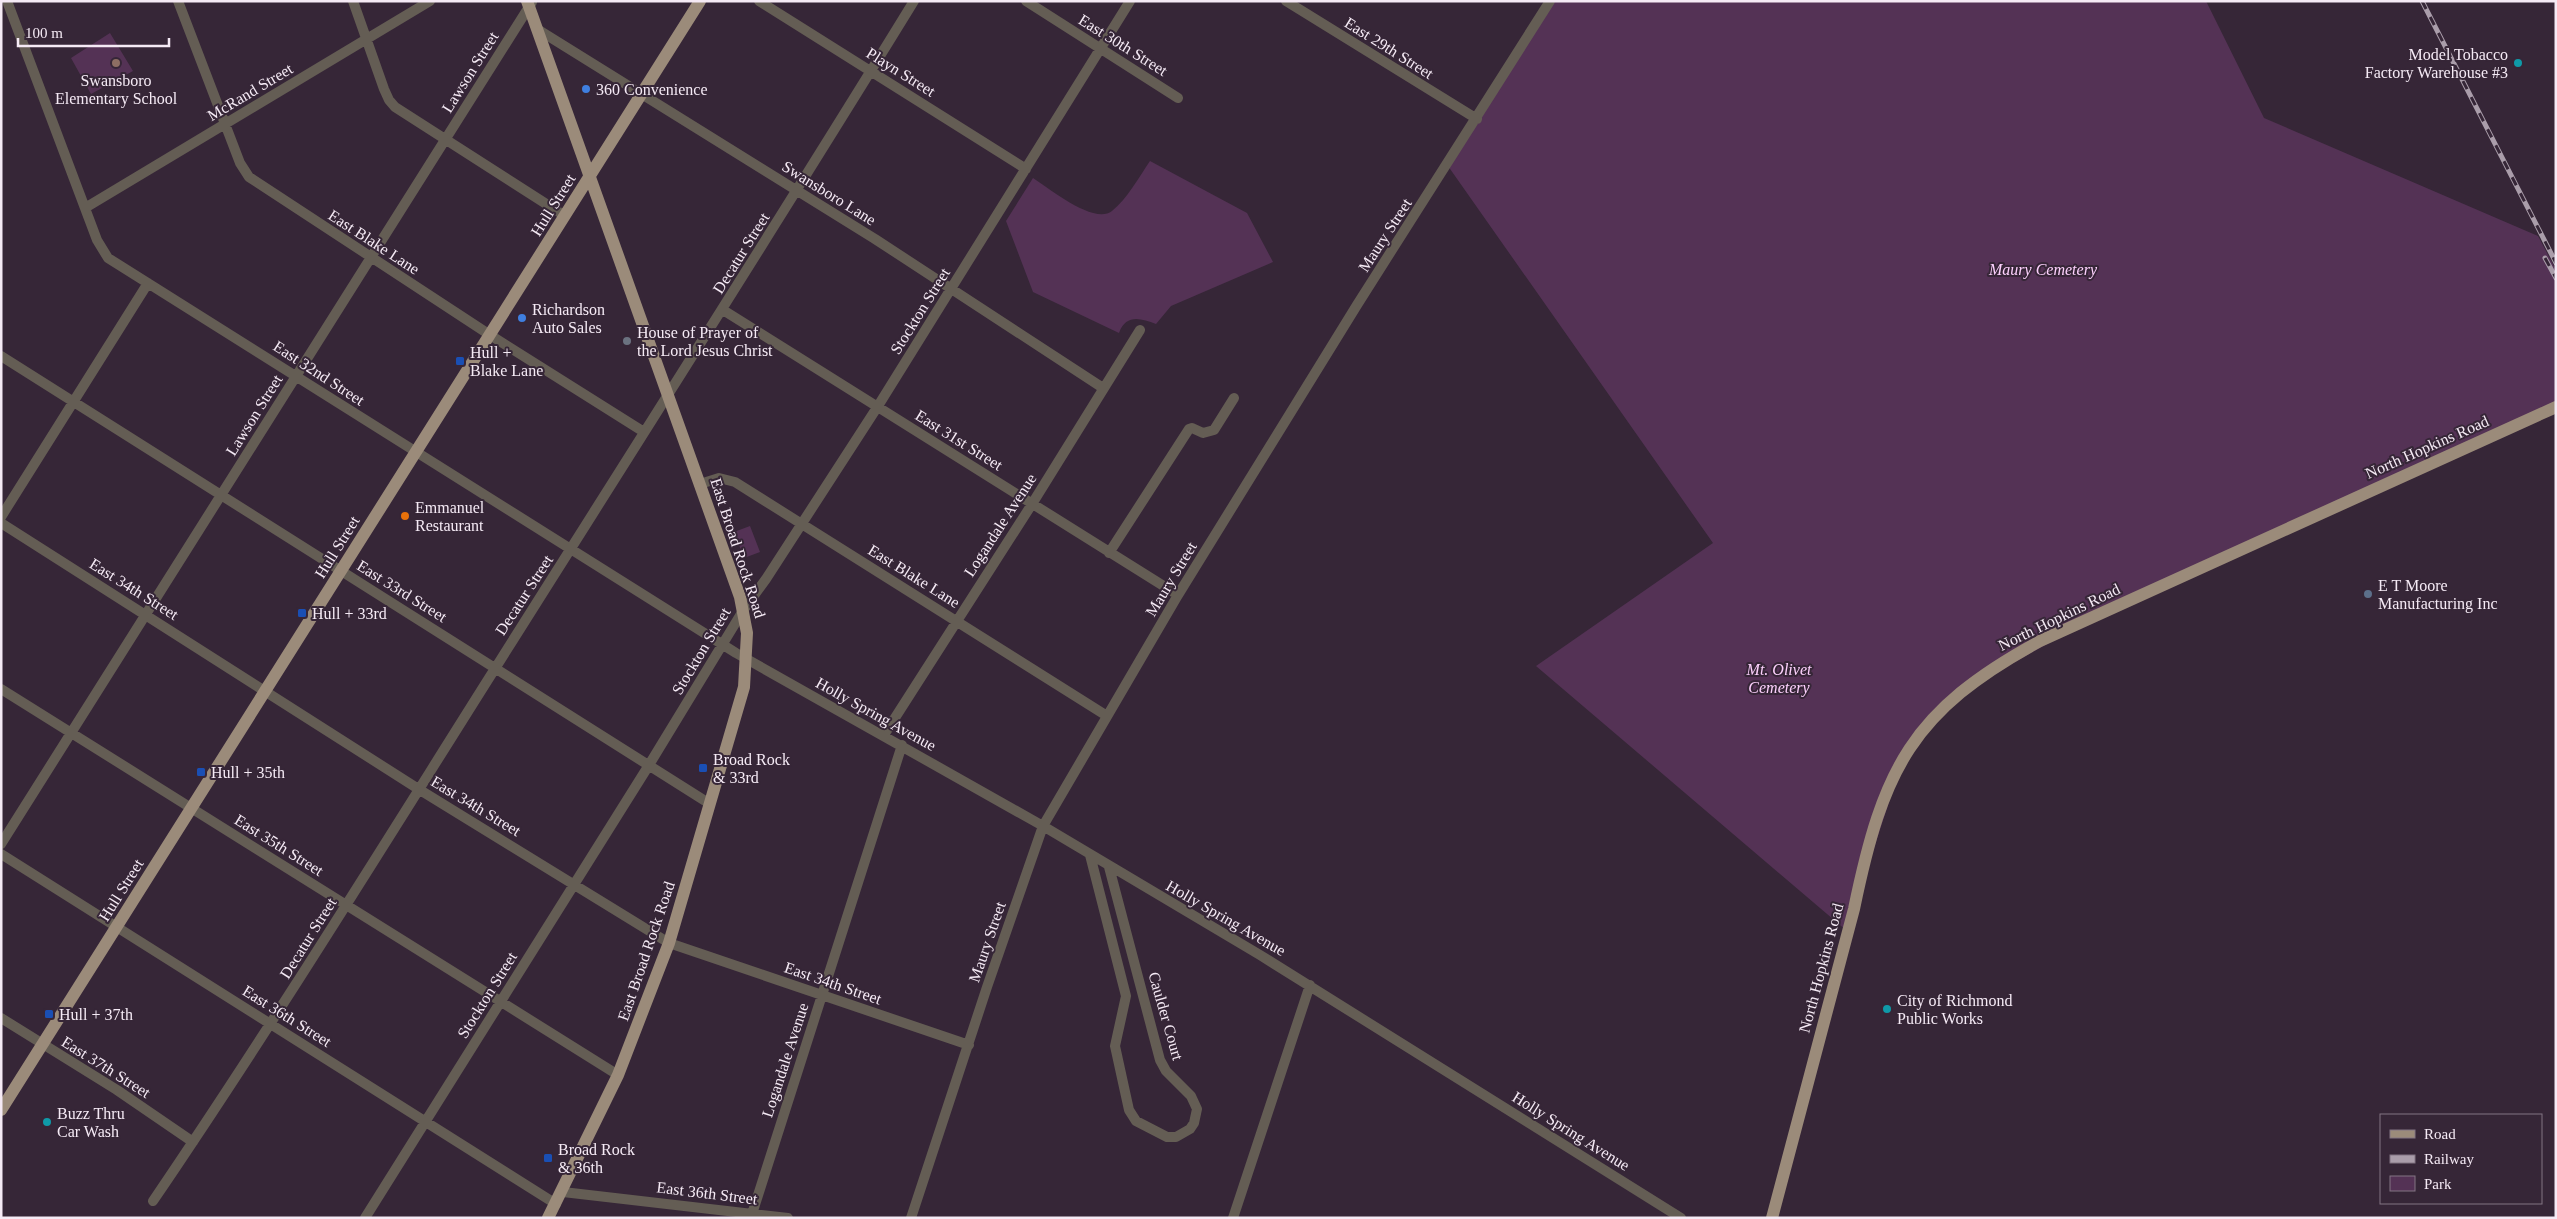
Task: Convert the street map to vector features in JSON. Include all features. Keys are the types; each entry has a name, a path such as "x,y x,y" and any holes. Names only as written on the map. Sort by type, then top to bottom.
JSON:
{"main road":[{"name":"Hull Street","path":"1,1110 700,1"},
{"name":"East Broad Rock Road","path":"529,3 589,178 744,609 748,633 744,687 669,944 618,1076 563,1192 548,1218"},
{"name":"North Hopkins Road","path":"1772,1218 1849,928 1864,858 1882,800 1903,755 1940,710 1961,691 2004,661 2040,641 2556,407"}],"street":[{"name":"East 32nd Street","path":"7,1 104,254 416,453 747,660"},
{"name":"East Blake Lane","path":"178,1 240,163 249,177 490,335 644,432"},
{"path":"353,1 389,100 444,140 565,216"},
{"name":"McRand Street","path":"85,208 368,40 430,1"},
{"name":"Playn Street","path":"759,1 1026,169"},
{"name":"Decatur Street","path":"153,1201 271,1024 420,790 667,395 723,310 914,1"},
{"name":"East 30th Street","path":"1026,1 1178,98"},
{"name":"Stockton Street","path":"365,1218 649,765 744,609 802,525 878,406 1130,1"},
{"name":"East 29th Street","path":"1286,1 1477,119"},
{"name":"Maury Street","path":"911,1218 1043,826 1178,596 1357,305 1477,119 1550,1"},
{"name":"Lawson Street","path":"1,844 371,258 529,3"},
{"name":"Swansboro Lane","path":"537,29 643,93 952,288 1103,388"},
{"path":"1,518 148,283"},
{"name":"East 31st Street","path":"723,310 1178,596"},
{"name":"Logandale Avenue","path":"884,734 1032,504 1140,330"},
{"name":"East 33rd Street","path":"1,356 710,804"},
{"path":"1109,553 1189,429 1192,428 1203,433 1214,430 1234,398"},
{"name":"East Blake Lane","path":"700,484 720,478 735,482 1107,716"},
{"name":"East 34th Street","path":"1,523 266,690 420,790 574,883 669,944 969,1044"},
{"name":"Holly Spring Avenue","path":"747,660 884,734 1310,985 1681,1218"},
{"name":"East 35th Street","path":"1,689 618,1076"},
{"name":"Logandale Avenue","path":"752,1214 902,745"},
{"name":"East 36th Street","path":"1,854 556,1204"},
{"name":"Caulder Court","path":"1090,855 1126,996 1115,1046 1129,1110 1132,1116 1143,1125 1167,1137 1176,1137 1190,1129 1194,1124 1197,1108 1191,1096 1166,1071 1160,1060 1109,867"},
{"path":"1233,1218 1310,985"},
{"name":"East 37th Street","path":"1,1018 117,1090 193,1142"},
{"name":"East 36th Street","path":"563,1192 788,1218"}],"green space":[{"name":"Maury Cemetery","path":"1551,1 2206,1 2264,118 2538,236 2556,270 2556,405 2118,604 1969,688 1903,759 1847,931 1536,666 1713,543 1448,166"},
{"path":"110,33 133,71 91,94 71,58"},
{"path":"1150,161 1247,213 1273,262 1171,306 1156,324 1134,319 1125,323 1119,333 1033,292 1006,221 1033,178 1072,204 1084,210 1104,214 1112,211 1123,200"},
{"path":"750,526 760,552 744,558 734,532"}],"railway":[{"path":"2422,1 2556,263"},
{"path":"2545,258 2556,278"}],"place":[{"name":"Swansboro Elementary School","path":"116,63"},
{"name":"Model Tobacco Factory Warehouse #3","path":"2518,63"},
{"name":"360 Convenience","path":"586,89"},
{"name":"Richardson Auto Sales","path":"522,318"},
{"name":"House of Prayer of the Lord Jesus Christ","path":"627,341"},
{"name":"Hull + Blake Lane","path":"460,361"},
{"name":"Emmanuel Restaurant","path":"405,516"},
{"name":"E T Moore Manufacturing Inc","path":"2368,594"},
{"name":"Hull + 33rd","path":"302,613"},
{"name":"Broad Rock & 33rd","path":"703,768"},
{"name":"Hull + 35th","path":"201,772"},
{"name":"City of Richmond Public Works","path":"1887,1009"},
{"name":"Hull + 37th","path":"49,1014"},
{"name":"Buzz Thru Car Wash","path":"47,1122"},
{"name":"Broad Rock & 36th","path":"548,1158"}],"park label":[{"name":"Mt. Olivet Cemetery","path":"1779,678"}]}
